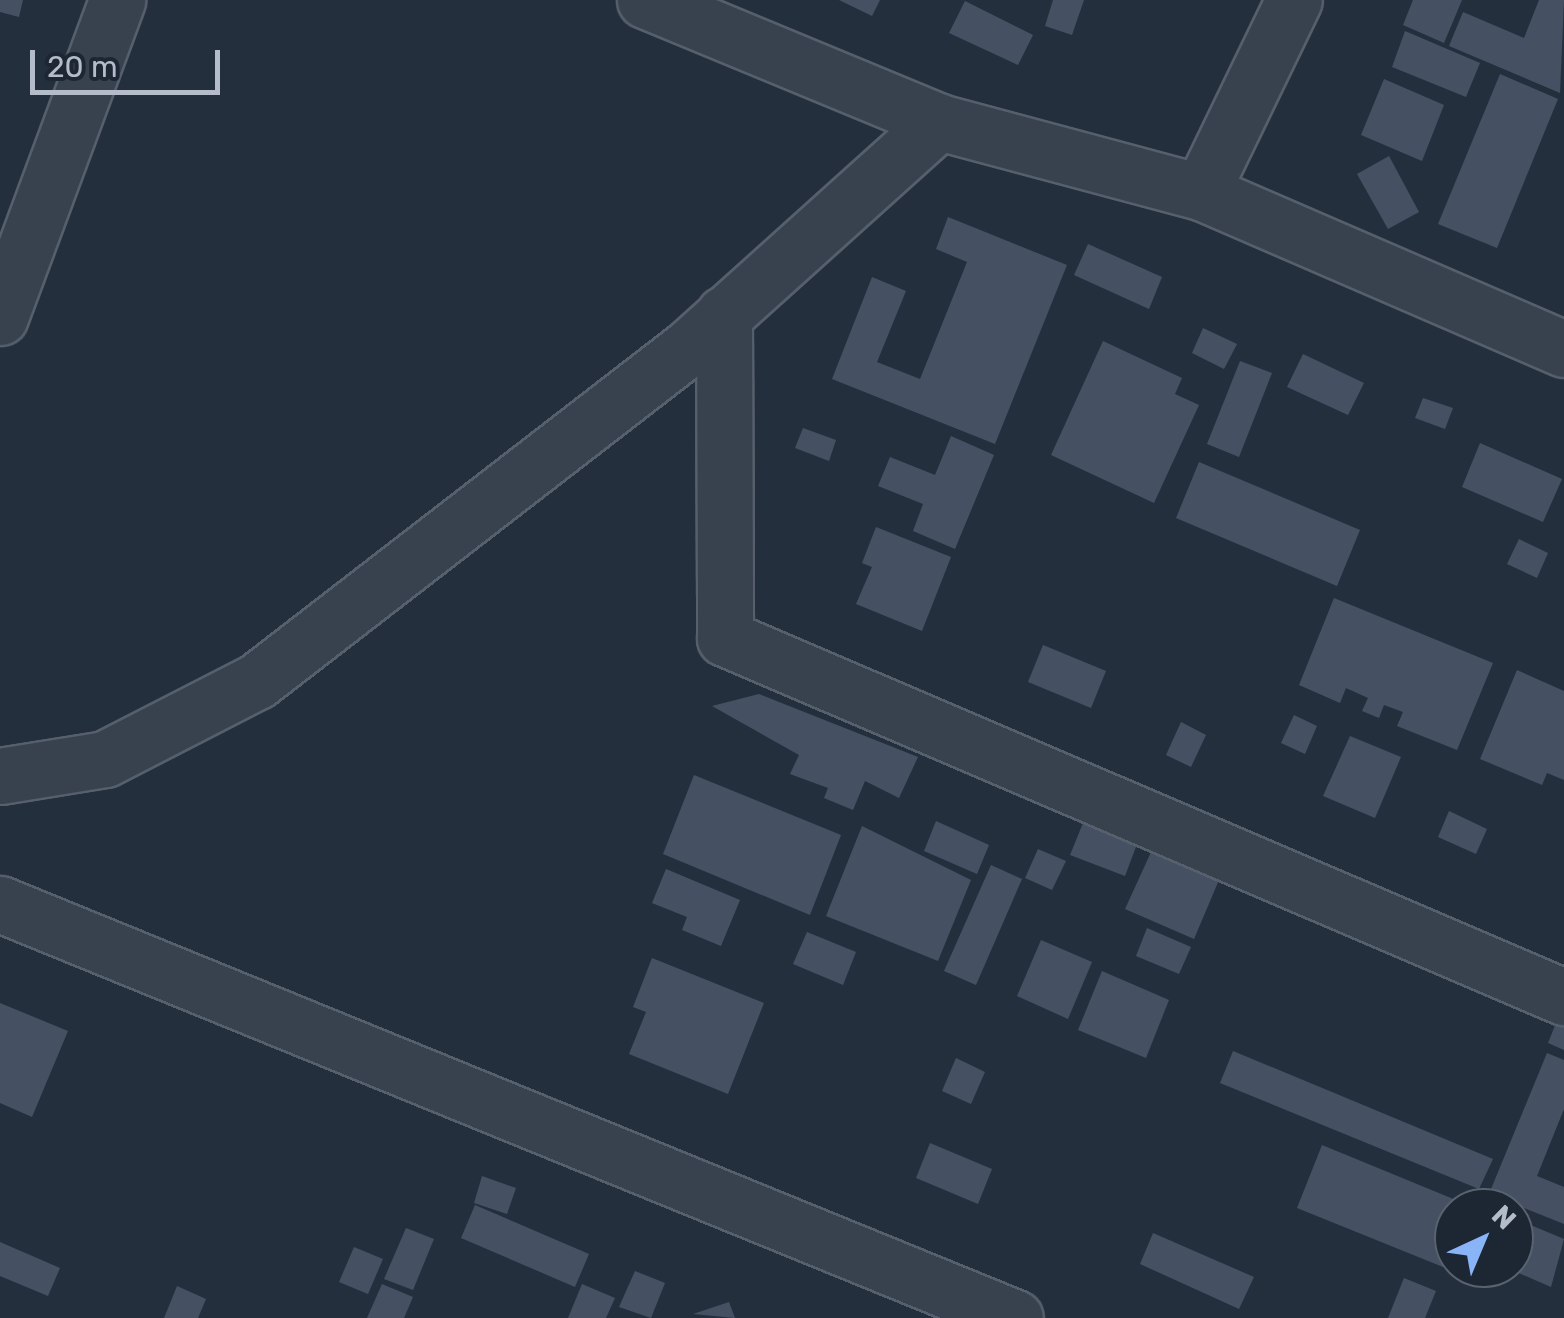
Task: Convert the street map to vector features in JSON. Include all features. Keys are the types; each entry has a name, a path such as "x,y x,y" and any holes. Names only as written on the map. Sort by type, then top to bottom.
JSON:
{"street":[{"path":"0,317 117,0"},
{"path":"645,0 939,122 1202,192 1564,349"},
{"path":"1202,192 1294,0"},
{"path":"0,776 105,759 257,681 724,314 939,122"},
{"path":"724,314 725,638 1564,997"},
{"path":"0,904 1015,1318"}],"building":[{"path":"0,0 23,0 19,17 0,12"},
{"path":"839,0 880,0 872,16"},
{"path":"1053,0 1084,0 1072,35 1045,26"},
{"path":"1413,0 1462,0 1444,43 1403,25"},
{"path":"1539,0 1564,0 1560,93 1449,46 1463,12 1524,38"},
{"path":"965,1 1033,35 1018,65 949,33"},
{"path":"1405,31 1480,63 1466,97 1392,67"},
{"path":"1500,74 1558,99 1497,248 1438,224"},
{"path":"1384,79 1444,105 1422,161 1361,135"},
{"path":"1389,156 1419,212 1388,229 1357,174"},
{"path":"948,217 1067,265 995,444 832,379 872,277 906,291 877,362 920,379 967,262 936,249"},
{"path":"1088,244 1162,277 1149,309 1074,275"},
{"path":"1203,328 1237,344 1224,369 1192,353"},
{"path":"1103,341 1182,378 1175,394 1199,405 1154,503 1051,455"},
{"path":"1303,354 1364,383 1348,415 1287,387"},
{"path":"1240,361 1272,373 1239,457 1207,444"},
{"path":"1423,398 1453,408 1445,429 1415,418"},
{"path":"803,428 836,440 829,461 795,448"},
{"path":"951,436 994,455 955,549 913,531 923,504 878,486 890,457 935,475"},
{"path":"1480,443 1562,479 1543,522 1462,487"},
{"path":"1199,462 1360,530 1337,586 1176,518"},
{"path":"876,527 951,557 922,631 856,604 872,567 862,563"},
{"path":"1519,539 1548,553 1537,578 1507,564"},
{"path":"1334,598 1493,663 1457,750 1397,726 1403,712 1384,705 1379,718 1362,711 1368,698 1346,688 1340,703 1299,685"},
{"path":"1043,645 1106,671 1091,708 1028,682"},
{"path":"1517,670 1564,691 1564,780 1547,773 1542,785 1480,759"},
{"path":"759,694 918,757 899,798 865,781 853,810 824,798 828,788 790,774 799,755 712,706"},
{"path":"1294,715 1317,726 1305,754 1281,743"},
{"path":"1181,722 1206,735 1191,767 1166,755"},
{"path":"1350,736 1401,757 1375,818 1323,796"},
{"path":"694,775 841,835 810,915 663,854"},
{"path":"1449,811 1487,829 1476,854 1438,837"},
{"path":"936,821 989,845 977,874 924,851"},
{"path":"1083,823 1137,844 1125,876 1070,855"},
{"path":"862,826 971,880 938,961 826,916"},
{"path":"1038,849 1066,861 1052,890 1025,878"},
{"path":"1152,850 1219,880 1194,939 1125,909"},
{"path":"991,865 1022,879 976,985 944,971"},
{"path":"666,869 740,900 721,946 682,930 687,917 652,903"},
{"path":"1147,928 1191,947 1179,974 1136,956"},
{"path":"807,932 856,952 843,985 793,964"},
{"path":"1041,940 1092,962 1068,1019 1017,996"},
{"path":"652,958 764,1003 728,1094 629,1054 646,1012 633,1007"},
{"path":"1102,971 1169,1000 1146,1058 1078,1030"},
{"path":"0,1003 68,1031 32,1117 0,1103"},
{"path":"1558,1018 1564,1021 1564,1050 1548,1043"},
{"path":"1233,1051 1493,1159 1477,1188 1220,1083"},
{"path":"1547,1053 1564,1060 1564,1109 1537,1176 1564,1187 1564,1224 1534,1212 1534,1188 1491,1188"},
{"path":"956,1058 985,1072 971,1104 942,1091"},
{"path":"930,1143 992,1169 978,1204 916,1178"},
{"path":"1322,1145 1434,1191 1434,1263 1297,1208"},
{"path":"482,1176 516,1188 507,1214 474,1203"},
{"path":"475,1205 589,1254 575,1287 461,1238"},
{"path":"1534,1226 1564,1239 1551,1287 1534,1280"},
{"path":"406,1228 434,1239 413,1290 384,1279"},
{"path":"1153,1233 1254,1277 1239,1309 1140,1264"},
{"path":"0,1242 60,1268 48,1296 0,1276"},
{"path":"354,1247 383,1259 368,1294 339,1282"},
{"path":"635,1271 665,1283 651,1318 619,1307"},
{"path":"1404,1278 1436,1291 1425,1318 1388,1318"},
{"path":"382,1284 413,1297 404,1318 367,1318"},
{"path":"582,1284 615,1298 606,1318 568,1318"},
{"path":"177,1286 206,1299 198,1318 164,1318"},
{"path":"729,1302 735,1318 693,1314"}]}
